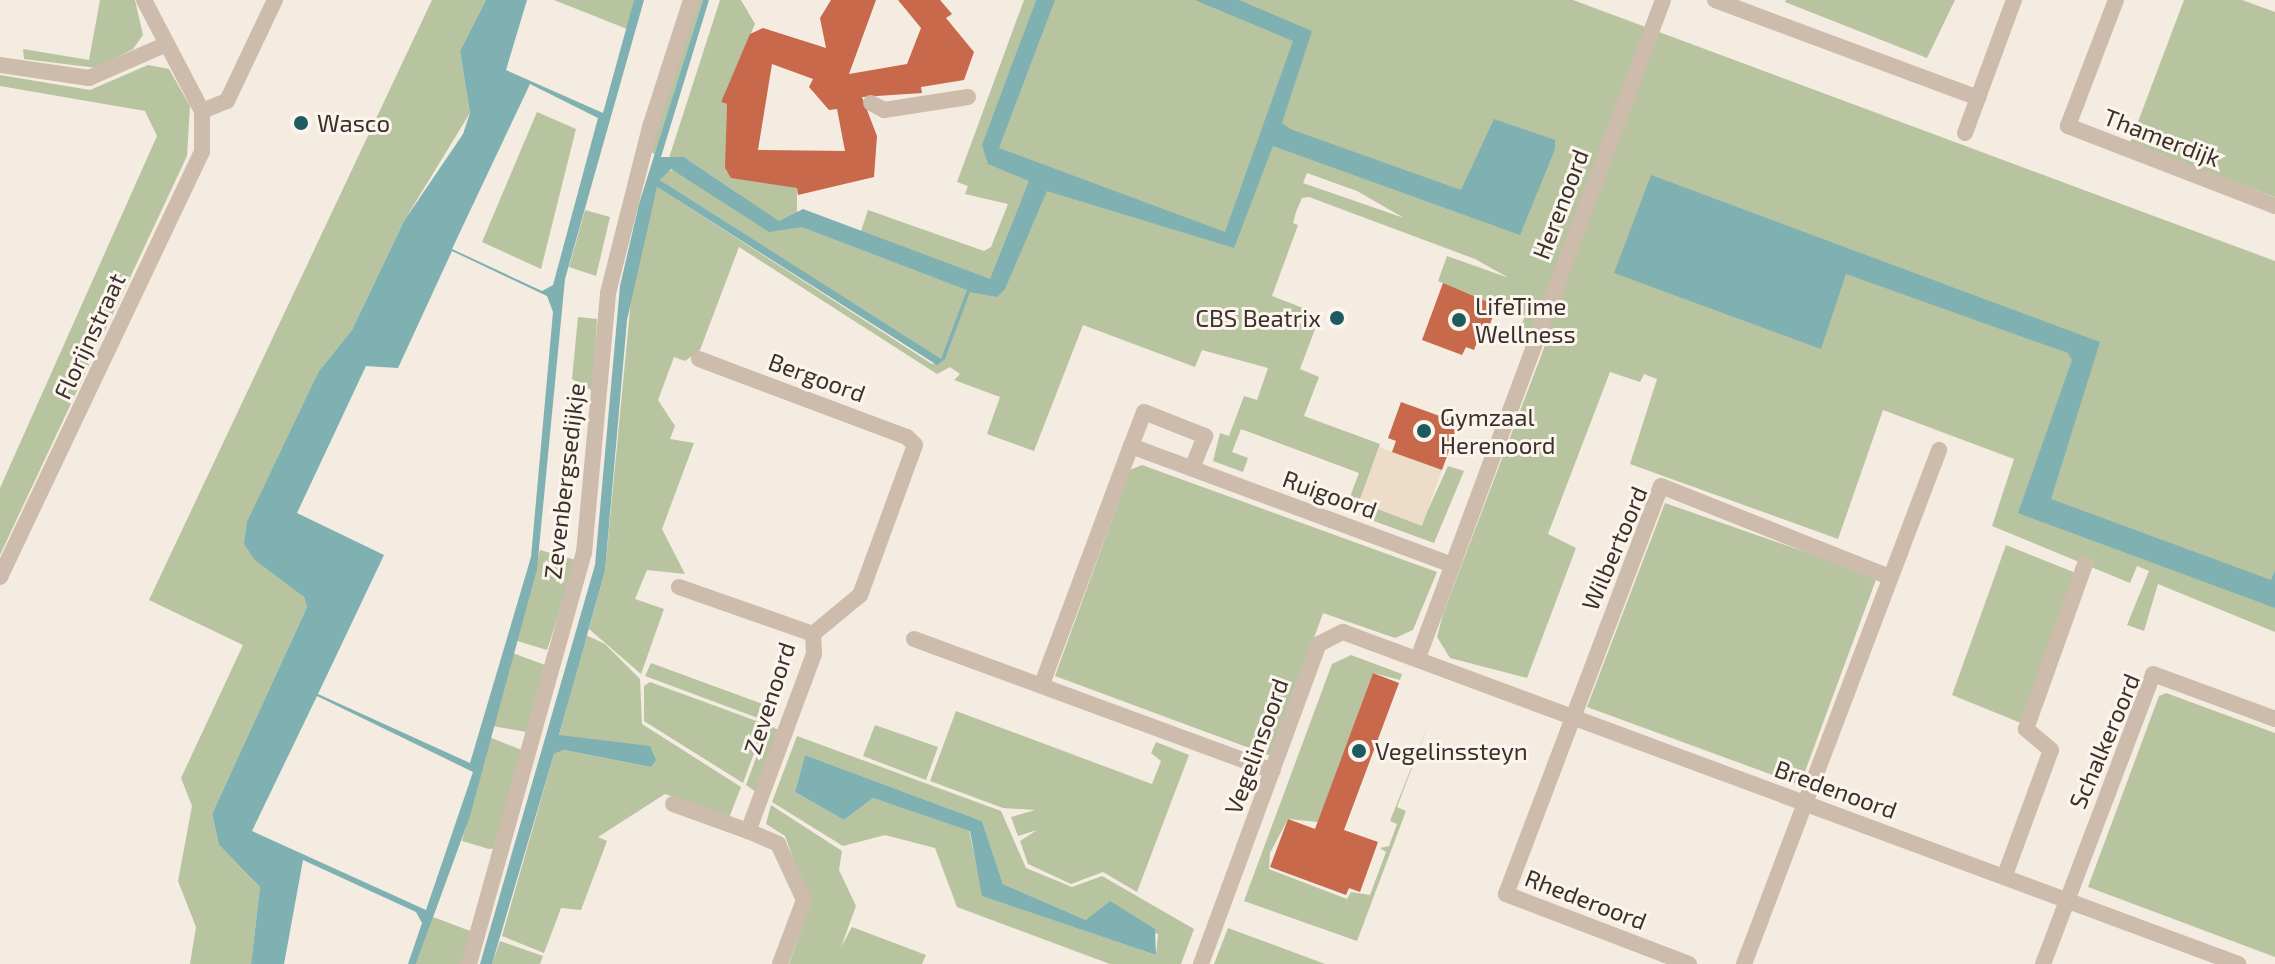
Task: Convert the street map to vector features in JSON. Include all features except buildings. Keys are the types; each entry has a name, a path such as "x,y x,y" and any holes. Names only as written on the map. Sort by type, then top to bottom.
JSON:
{"street":[{"name":"Florijnstraat","path":"0,577 196,165 205,139 202,111 144,0"},
{"path":"202,111 227,101 275,0"},
{"name":"Zevenbergsedijkje","path":"469,964 584,553 608,293 650,127 691,0"},
{"name":"Herenoord","path":"1418,658 1663,0"},
{"path":"1715,0 1978,98"},
{"path":"1965,133 2014,0"},
{"name":"Thamerdijk","path":"2116,0 2068,126 2275,206"},
{"path":"0,65 89,78 167,44"},
{"path":"871,103 884,110 968,97"},
{"name":"Bergoord","path":"699,359 907,437 915,445"},
{"path":"1042,684 1144,412 1205,436 1192,468"},
{"name":"Zevenoord","path":"748,831 814,654 813,634 860,595 915,445"},
{"name":"Ruigoord","path":"1131,446 1452,565"},
{"path":"1744,964 1939,450"},
{"name":"Wilbertoord","path":"1573,719 1661,486 1890,577"},
{"path":"2005,875 2051,750 2026,729 2085,564"},
{"path":"679,587 813,634"},
{"name":"Vegelinsoord","path":"1201,964 1319,644 1343,632 1418,658"},
{"path":"914,639 1272,771"},
{"name":"Bredenoord","path":"1418,658 1573,719 2005,875 2238,964"},
{"name":"Schalkeroord","path":"2067,898 2153,674 2275,719"},
{"name":"Rhederoord","path":"1573,719 1506,894 1689,964"},
{"path":"673,804 778,844 804,900 780,964"},
{"path":"2043,964 2067,898"}],"green space":[{"path":"100,0 135,0 143,35 133,49 97,68 24,59 23,49 89,60"},
{"path":"432,0 486,0 460,51 470,113 404,221 352,330 319,371 244,544 304,597 307,607 212,814 219,845 260,887 251,964 190,964 196,927 178,881 192,806 181,778 243,645 149,600"},
{"path":"554,0 634,0 627,29"},
{"path":"697,0 703,0 655,154 648,151"},
{"path":"720,0 741,0 755,24 721,102 727,104 726,171 797,188 797,212 861,231 868,210 984,251 991,247 1008,204 965,194 968,186 957,182 1024,0 1036,0 982,150 1043,0 1573,0 2275,261 2275,632 2158,584 2144,631 2127,625 2149,571 2137,566 2130,583 1992,526 2014,459 1883,410 1838,539 1630,464 1657,379 1644,374 1640,382 1610,372 1548,534 1576,548 1527,678 1450,658 1437,637 1443,614 1547,340 1519,329 1536,294 1524,316 1461,292 1438,281 1447,256 1509,278 1475,259 1309,197 1302,198 1296,212 1293,223 1298,225 1272,296 1303,308 1297,322 1315,329 1300,369 1319,377 1304,416 1380,444 1355,514 1345,510 1359,473 1241,429 1232,452 1248,458 1243,472 1213,461 1220,433 1229,436 1244,396 1257,400 1268,368 1202,350 1195,367 1083,325 1034,451 987,434 1000,397 954,380 960,374 950,367 937,374 739,247 700,350 685,361 674,357 658,400 675,426 670,439 694,443 662,529 685,574 647,570 635,599 664,609 641,674 589,629 605,571 633,278 657,187 932,364 940,360 660,180 666,171 678,170 702,187 739,194 684,157 669,158","holes":["1307,173 1357,191 1404,218 1303,183"]},
{"path":"1786,0 1955,0 1927,58 1785,2"},
{"path":"2184,0 2242,0 2275,12 2275,197 2130,143"},
{"path":"148,65 169,69 190,106 187,156 0,555 0,488 157,136 145,111 0,86 0,75 90,90"},
{"path":"537,112 576,129 541,269 482,242"},
{"path":"585,210 610,217 596,276 569,267"},
{"path":"578,317 597,319 593,391 572,379"},
{"path":"1142,465 1437,572 1413,630 1395,638 1323,613 1271,756 1055,676 1130,470"},
{"path":"1448,466 1464,471 1434,543 1363,517 1368,505 1421,525"},
{"path":"1665,503 1877,577 1800,785 1587,707"},
{"path":"2006,545 2076,573 2021,723 1952,695"},
{"path":"540,550 576,560 547,650 514,640"},
{"path":"586,635 605,644 640,679 642,724 741,787 729,818 665,794 598,837 607,841 581,910 561,908 544,953 502,936 554,754 564,750 651,767 559,736"},
{"path":"510,652 545,665 527,732 492,726"},
{"path":"1351,655 1402,674 1400,680 1373,673 1318,822 1288,819 1270,853 1269,869 1347,899 1351,892 1370,895 1386,852 1380,848 1389,846 1397,824 1390,821 1429,723 1397,807 1406,811 1357,941 1244,901 1332,664"},
{"path":"651,663 771,707 766,721 645,676"},
{"path":"650,682 765,724 743,783 644,721 644,686"},
{"path":"2166,693 2275,733 2275,957 2088,887 2159,696"},
{"path":"956,711 1152,784 1161,761 1151,753 1156,742 1189,755 1137,892 1103,872 1071,884 1028,864 1020,841 1037,830 1018,836 1011,817 1035,810 1003,808 930,781"},
{"path":"768,725 779,730 756,792 746,785"},
{"path":"875,725 938,747 926,780 863,756"},
{"path":"797,736 1001,811 1026,868 1072,887 1102,876 1194,929 1181,964 1110,964 957,907 935,848 885,835 843,846 772,802","holes":["805,755 982,821 1003,884 1086,920 1158,934 1156,955 983,896 969,830 873,798 844,820 795,792"]},
{"path":"489,737 524,751 498,848 489,849 462,841"},
{"path":"771,805 842,851 839,870 856,906 841,947 852,927 926,955 922,964 789,964 810,904 785,836 766,824"},
{"path":"433,917 473,932 463,964 416,964"},
{"path":"1228,928 1325,964 1214,964"},
{"path":"500,941 543,956 540,964 492,964"}],"shaded area":[{"path":"1379,447 1442,470 1422,526 1359,502"}],"water":[{"path":"486,0 527,0 506,70 603,113 634,0 644,0 565,279 537,569 470,816 416,964 408,964 422,923 416,912 303,860 284,964 251,964 260,887 219,845 212,814 307,607 304,597 255,560 244,544 247,522 319,371 352,330 404,221 463,134 470,113 460,51","holes":["530,84 598,118 553,285 542,291 452,249","452,251 547,296 553,312 531,557 470,763 318,694 384,555 297,513 366,366 398,368","317,696 473,772 426,910 252,831"]},
{"path":"703,0 709,0 661,157 684,157 779,221 803,209 990,279 1029,181 988,164 982,145 1036,0 1055,0 999,148 1225,232 1293,41 1195,0 1239,0 1312,31 1282,123 1290,129 1461,190 1494,119 1555,140 1555,149 1520,235 1273,146 1234,248 1047,191 1005,289 997,297 970,292 945,359 937,365 657,187 627,320 605,571 559,735 650,746 656,760 651,767 564,750 554,754 492,964 480,964 595,565 620,286 639,204","holes":["671,169 769,232 802,227 967,290 941,359 660,180"]},
{"path":"1651,175 2100,342 2051,499 2271,580 2275,571 2275,608 2018,513 2072,360 2068,353 1846,274 1821,349 1614,273"},
{"path":"805,755 982,821 1003,884 1086,920 1110,901 1155,929 1156,955 982,896 970,831 873,798 844,820 795,792"}],"place":[{"name":"Wasco","path":"301,123"},
{"name":"CBS Beatrix","path":"1337,318"},
{"name":"LifeTime Wellness","path":"1459,320"},
{"name":"Gymzaal Herenoord","path":"1424,431"},
{"name":"Vegelinssteyn","path":"1359,751"}]}
